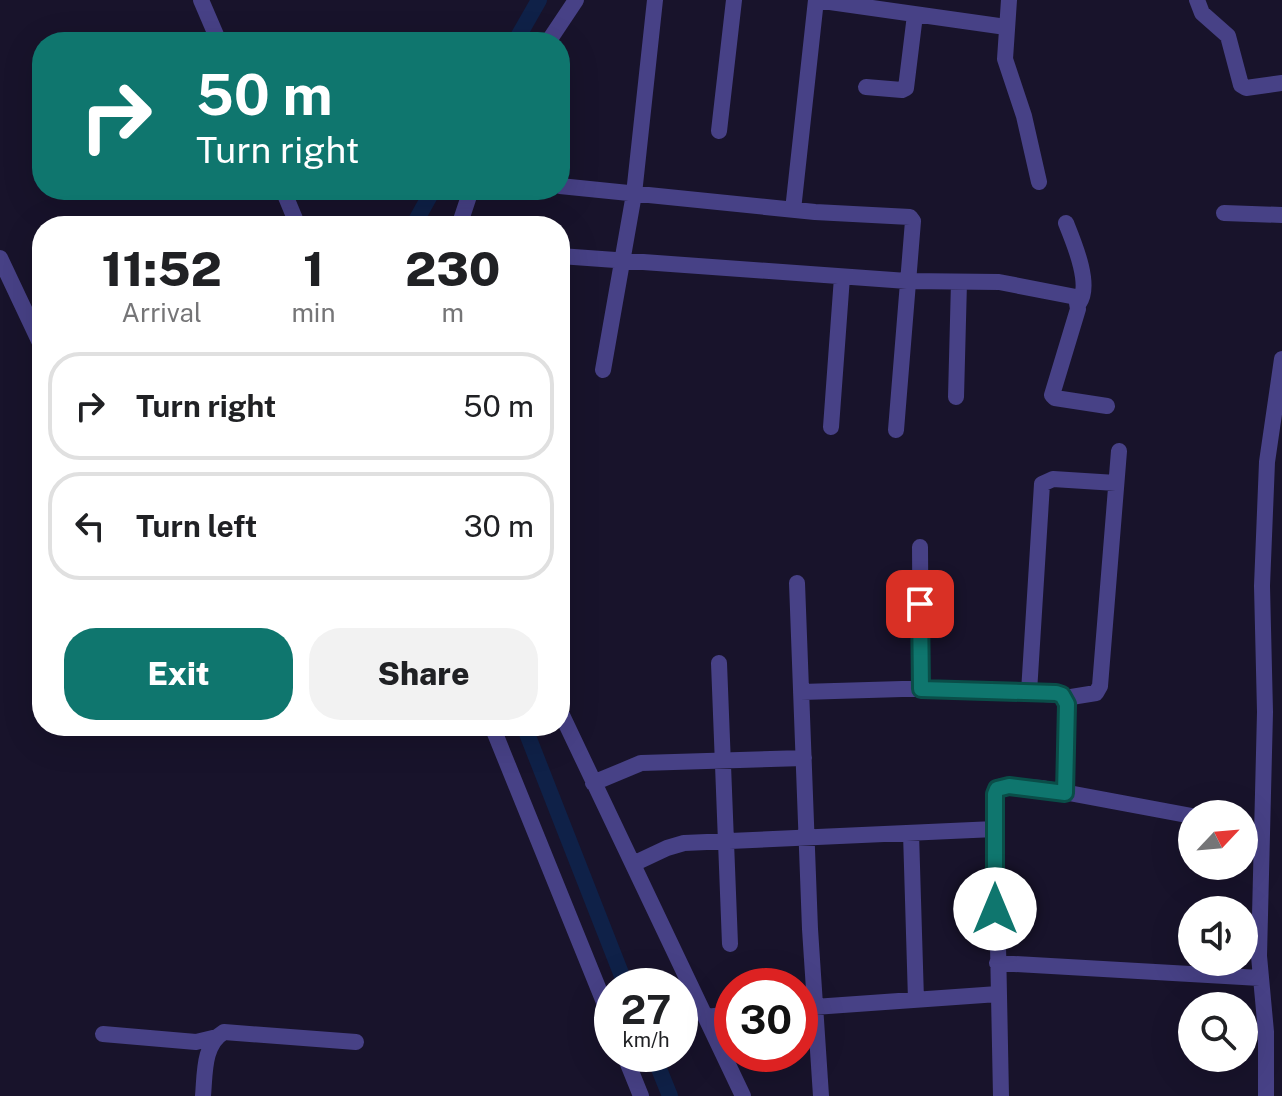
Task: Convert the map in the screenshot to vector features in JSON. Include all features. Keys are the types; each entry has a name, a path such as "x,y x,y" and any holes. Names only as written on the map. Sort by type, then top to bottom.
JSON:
{"street":[{"path":"201,0 215,32"},
{"path":"555,32 576,0"},
{"path":"603,370 634,194 655,0"},
{"path":"719,131 734,0"},
{"path":"793,210 816,0 1006,27"},
{"path":"1009,0 1007,66 1024,116 1039,182"},
{"path":"1197,0 1202,13 1229,39 1241,85 1246,88 1282,83"},
{"path":"866,87 906,88 915,15"},
{"path":"570,187 793,210 910,217 913,221 896,430"},
{"path":"1224,213 1282,215"},
{"path":"1066,223 1077,252 1084,293 1052,395 1107,406"},
{"path":"570,257 907,281 1007,283 1076,297 1079,303"},
{"path":"0,258 32,326"},
{"path":"831,427 842,277"},
{"path":"956,397 959,282"},
{"path":"1254,800 1264,691 1262,586 1274,511 1267,462 1282,359"},
{"path":"801,692 921,689 1056,693 1065,698 1096,693 1100,686 1119,451"},
{"path":"1029,692 1042,484 1053,479 1116,483"},
{"path":"920,547 921,689"},
{"path":"797,583 807,837 808,968"},
{"path":"719,663 730,944"},
{"path":"1264,691 1282,691"},
{"path":"1065,698 1065,793"},
{"path":"570,733 743,1096"},
{"path":"496,736 594,978"},
{"path":"593,783 641,763 804,758"},
{"path":"1001,1096 995,794 1002,786 1042,788 1178,813"},
{"path":"633,864 676,845 995,829"},
{"path":"911,833 916,1000"},
{"path":"1255,880 1260,978 1275,1074 1266,1096"},
{"path":"997,963 1260,978"},
{"path":"818,1006 998,994"},
{"path":"706,1017 714,1016"},
{"path":"103,1034 196,1042 233,1031 356,1042"},
{"path":"203,1096 206,1060 217,1037"},
{"path":"631,1072 641,1096"},
{"path":"817,1072 821,1096"}],"waterway":[{"path":"521,32 539,0"},
{"path":"419,216 427,200"},
{"path":"528,736 619,968"},
{"path":"660,1072 670,1096"}],"route":[{"path":"920,604 921,689 1056,693 1065,698 1067,704 1065,793 1042,788 1002,786 995,794 995,909"}]}
